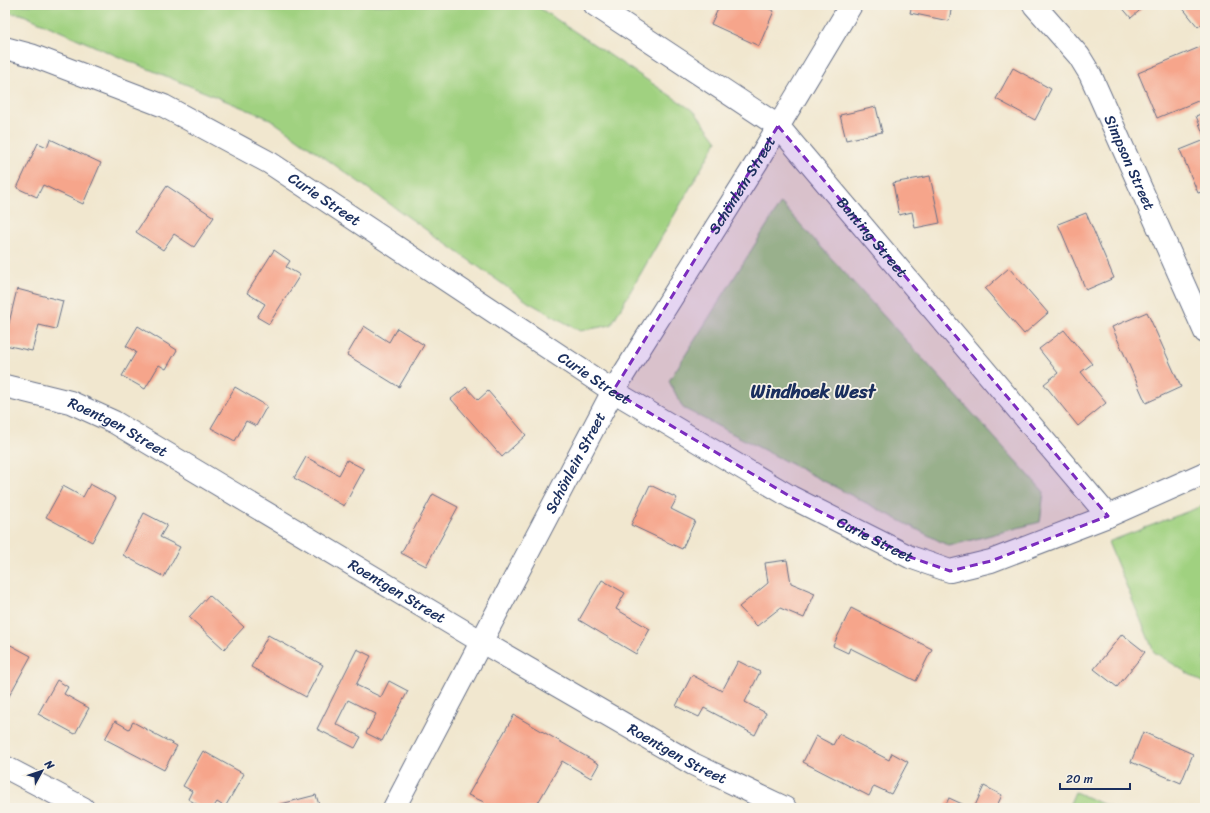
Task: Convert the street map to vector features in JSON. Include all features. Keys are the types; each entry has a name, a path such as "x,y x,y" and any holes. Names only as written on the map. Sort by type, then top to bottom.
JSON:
{"street":[{"name":"Banting Street","path":"595,5 778,126 1108,516"},
{"name":"Schönlein Street","path":"394,808 613,391 778,126 851,5"},
{"name":"Simpson Street","path":"1034,5 1079,56 1090,74 1205,332"},
{"name":"Curie Street","path":"5,48 31,55 164,106 270,163 613,391 791,497 910,557 950,571 991,561 1108,516 1205,473"},
{"name":"Roentgen Street","path":"5,386 70,402 114,422 482,642 693,764 785,808"},
{"path":"5,767 83,808"}],"highlighted area":[{"path":"778,126 1108,516 991,561 950,571 910,557 791,497 613,391"}],"green space":[{"path":"5,5 535,5 695,112 717,141 611,325 580,331 528,302 270,119 117,56 21,14 5,13"},
{"path":"781,203 1044,492 1040,522 949,546 683,408 669,381"},
{"path":"1205,505 1205,684 1154,652 1108,542"},
{"path":"1075,792 1112,808 1068,808"}],"building":[{"path":"720,5 761,5 774,11 759,46 711,24"},
{"path":"912,5 952,5 949,21 910,13"},
{"path":"1120,5 1146,5 1131,18"},
{"path":"1205,5 1205,21 1198,27 1181,6"},
{"path":"1205,45 1205,98 1157,118 1138,73"},
{"path":"1013,68 1051,89 1035,120 996,99"},
{"path":"876,107 882,132 846,140 840,115"},
{"path":"1205,112 1205,138 1196,116"},
{"path":"50,139 101,163 83,204 43,185 37,197 17,188 38,143 47,147"},
{"path":"1205,140 1205,191 1198,193 1180,150"},
{"path":"930,176 940,223 915,228 912,212 899,215 893,183"},
{"path":"167,186 214,217 194,247 174,234 163,250 136,232"},
{"path":"1086,213 1114,278 1086,290 1058,224"},
{"path":"274,250 290,261 286,267 300,275 269,324 257,317 265,304 247,293"},
{"path":"1009,268 1048,313 1024,334 985,289"},
{"path":"17,289 63,301 56,329 39,325 32,351 5,345"},
{"path":"1147,312 1181,387 1146,403 1112,327"},
{"path":"138,326 177,350 166,369 159,365 145,389 122,376 136,352 126,346"},
{"path":"364,326 389,342 397,328 424,345 399,387 347,355"},
{"path":"1064,330 1092,364 1081,372 1106,403 1078,426 1044,384 1058,373 1039,349"},
{"path":"235,387 267,406 256,426 246,421 235,441 211,428"},
{"path":"466,387 478,400 488,391 526,435 502,457 451,399"},
{"path":"306,457 339,475 347,460 364,469 344,506 294,478"},
{"path":"90,484 116,498 92,542 46,517 63,486 83,497"},
{"path":"650,485 677,498 671,509 695,521 682,549 631,525"},
{"path":"433,494 458,507 426,566 401,553"},
{"path":"144,513 167,525 160,537 180,547 164,577 123,555"},
{"path":"787,560 791,583 815,593 804,618 780,608 757,626 739,607 768,583 765,563"},
{"path":"602,580 625,593 616,609 650,629 636,654 579,620"},
{"path":"209,595 244,627 224,649 189,617"},
{"path":"851,608 932,649 916,681 850,648 848,653 833,646"},
{"path":"1122,634 1145,652 1117,687 1094,669"},
{"path":"268,635 323,665 306,697 251,667"},
{"path":"5,642 31,656 8,698 5,696"},
{"path":"357,649 371,656 356,685 381,697 389,681 408,691 382,741 366,733 376,714 348,700 336,724 361,737 355,748 317,729"},
{"path":"738,661 760,672 745,702 766,713 755,735 704,708 699,717 676,706 692,675 722,691"},
{"path":"57,680 68,687 64,694 89,708 75,734 38,714"},
{"path":"514,715 599,764 591,778 562,761 535,808 481,808 484,802 468,795"},
{"path":"115,721 129,729 133,722 177,746 164,770 105,739"},
{"path":"1143,732 1193,754 1181,783 1131,762"},
{"path":"839,734 889,760 892,753 908,762 891,794 874,786 869,796 803,762 816,736 833,745"},
{"path":"203,751 244,774 225,807 217,802 213,808 203,808 188,799 192,791 183,786"},
{"path":"984,786 1002,795 996,808 974,808"},
{"path":"316,795 320,808 277,808 277,805"},
{"path":"949,798 971,808 944,808"}],"district":[{"name":"Windhoek West","path":"813,391"}]}
